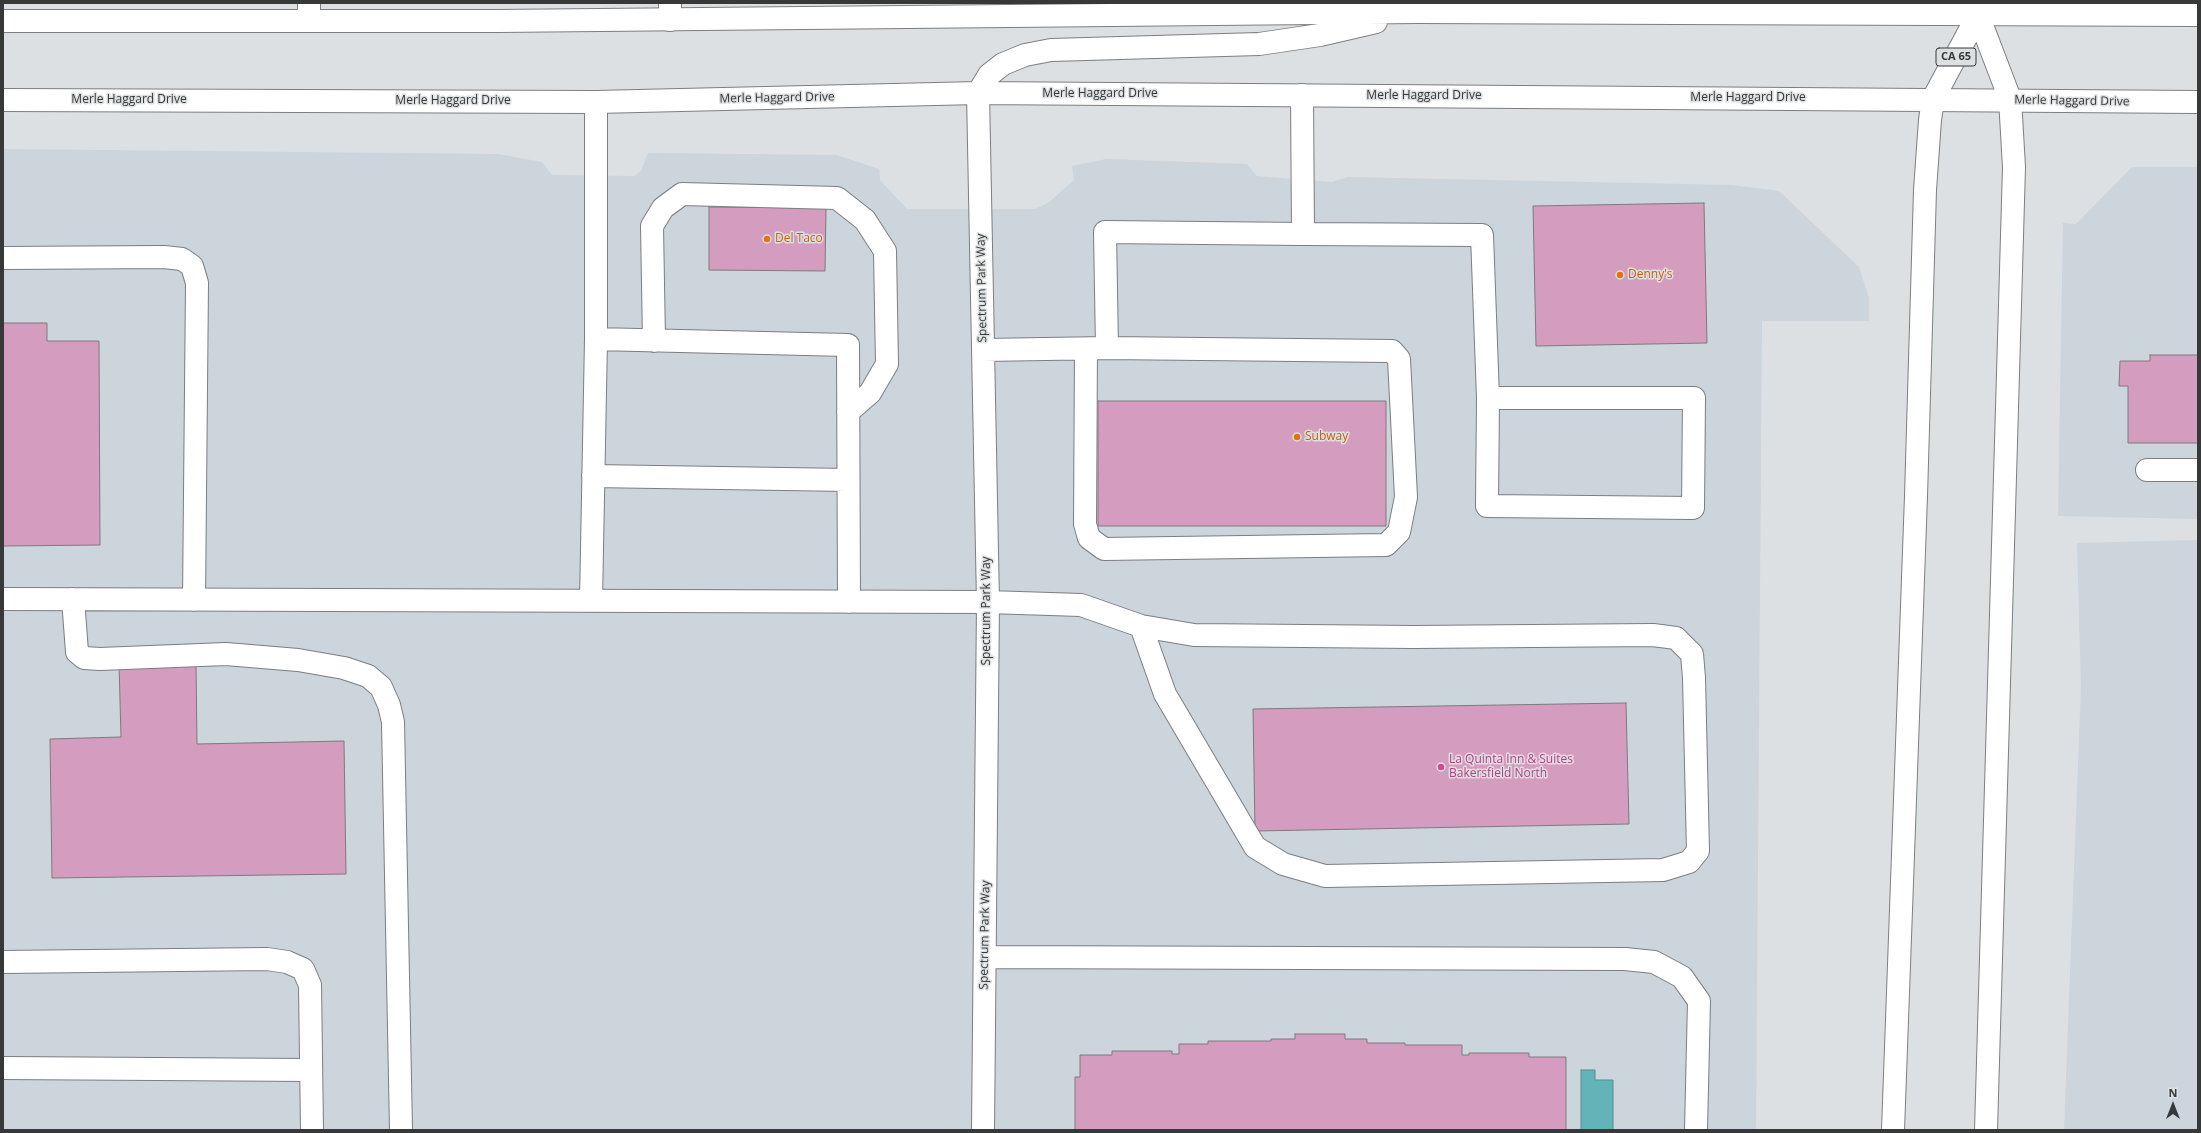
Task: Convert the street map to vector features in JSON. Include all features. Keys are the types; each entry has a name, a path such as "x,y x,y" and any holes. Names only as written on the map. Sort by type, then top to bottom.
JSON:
{"main road":[{"path":"978,93 989,75 1003,64 1025,54 1051,50 1258,44 1320,35 1441,8 1978,9 2198,15"},
{"name":"CA 65","path":"1933,99 1978,9"},
{"name":"CA 65","path":"1978,9 2010,99"},
{"path":"3,21 309,12 1071,10 1418,12"},
{"name":"Merle Haggard Drive","path":"3,100 596,102 978,93 2010,99 2198,102"},
{"name":"Spectrum Park Way","path":"978,93 988,602 983,1130"},
{"path":"1302,95 1303,234"},
{"path":"1893,1130 1917,488 1925,190 1933,99"},
{"path":"1986,1130 2014,202 2010,99"},
{"path":"591,601 596,339 596,102"},
{"path":"654,341 652,226 662,208 682,194 837,198 865,220 885,251 887,364 870,393 848,412"},
{"path":"983,350 1096,349 1392,351 1399,359 1406,497 1399,532 1386,545 1104,549 1089,538 1085,524 1096,349 1105,232 1482,236 1488,398 1487,506 1693,508 1694,398 1488,398"},
{"path":"3,258 164,257 182,259 192,266 197,283 194,600"},
{"path":"596,339 848,344 850,602"},
{"path":"2148,470 2198,470"},
{"path":"593,476 848,480"},
{"path":"3,599 988,602 1081,605 1141,626 1194,635 1406,637 1653,635 1676,638 1692,654 1694,678 1698,851 1689,862 1663,870 1325,876 1283,864 1255,847 1165,694 1141,626"},
{"path":"73,599 77,652 84,658 100,659 226,654 298,660 344,668 368,676 381,686 390,705 393,722 401,1130"},
{"path":"985,957 1624,959 1654,962 1682,977 1698,1001 1696,1130"},
{"path":"3,962 267,959 287,962 303,970 310,985 312,1130"},
{"path":"3,1068 311,1070"}],"shaded area":[{"path":"3,149 498,154 542,162 552,175 634,176 641,171 648,153 837,155 879,169 880,180 907,209 1035,209 1048,203 1074,180 1072,166 1106,159 1247,164 1257,176 1332,182 1348,177 1732,185 1779,191 1859,267 1869,298 1869,321 1762,321 1756,1130 3,1130"},
{"path":"2132,167 2198,167 2198,519 2058,516 2063,223 2076,224"},
{"path":"2198,540 2198,1130 2064,1130 2081,687 2077,543"}],"water":[{"path":"1581,1070 1595,1070 1595,1080 1613,1080 1613,1130 1581,1130"}],"building":[{"name":"Denny's","path":"1704,203 1707,343 1536,346 1533,206"},
{"name":"Del Taco","path":"709,207 826,208 825,271 709,270"},
{"path":"3,323 47,323 47,341 99,341 100,545 3,546"},
{"path":"2150,355 2198,355 2198,443 2128,443 2128,386 2119,386 2120,361 2150,361"},
{"path":"1098,401 1386,401 1386,526 1098,526"},
{"path":"119,663 196,663 197,744 344,741 346,874 52,878 50,739 121,737"},
{"name":"La Quinta Inn & Suites Bakersfield North","path":"1626,703 1629,824 1255,831 1253,709"},
{"path":"1295,1034 1345,1034 1345,1039 1367,1039 1367,1043 1462,1045 1462,1055 1469,1055 1469,1053 1529,1053 1529,1057 1566,1057 1566,1130 1075,1130 1075,1077 1080,1077 1080,1055 1112,1055 1112,1051 1172,1051 1172,1054 1179,1054 1179,1044 1208,1044 1208,1041 1271,1041 1271,1039 1295,1039"}],"place":[{"name":"Del Taco","path":"767,239"},
{"name":"Denny's","path":"1620,275"},
{"name":"Subway","path":"1297,437"},
{"name":"La Quinta Inn & Suites Bakersfield North","path":"1441,767"}]}
